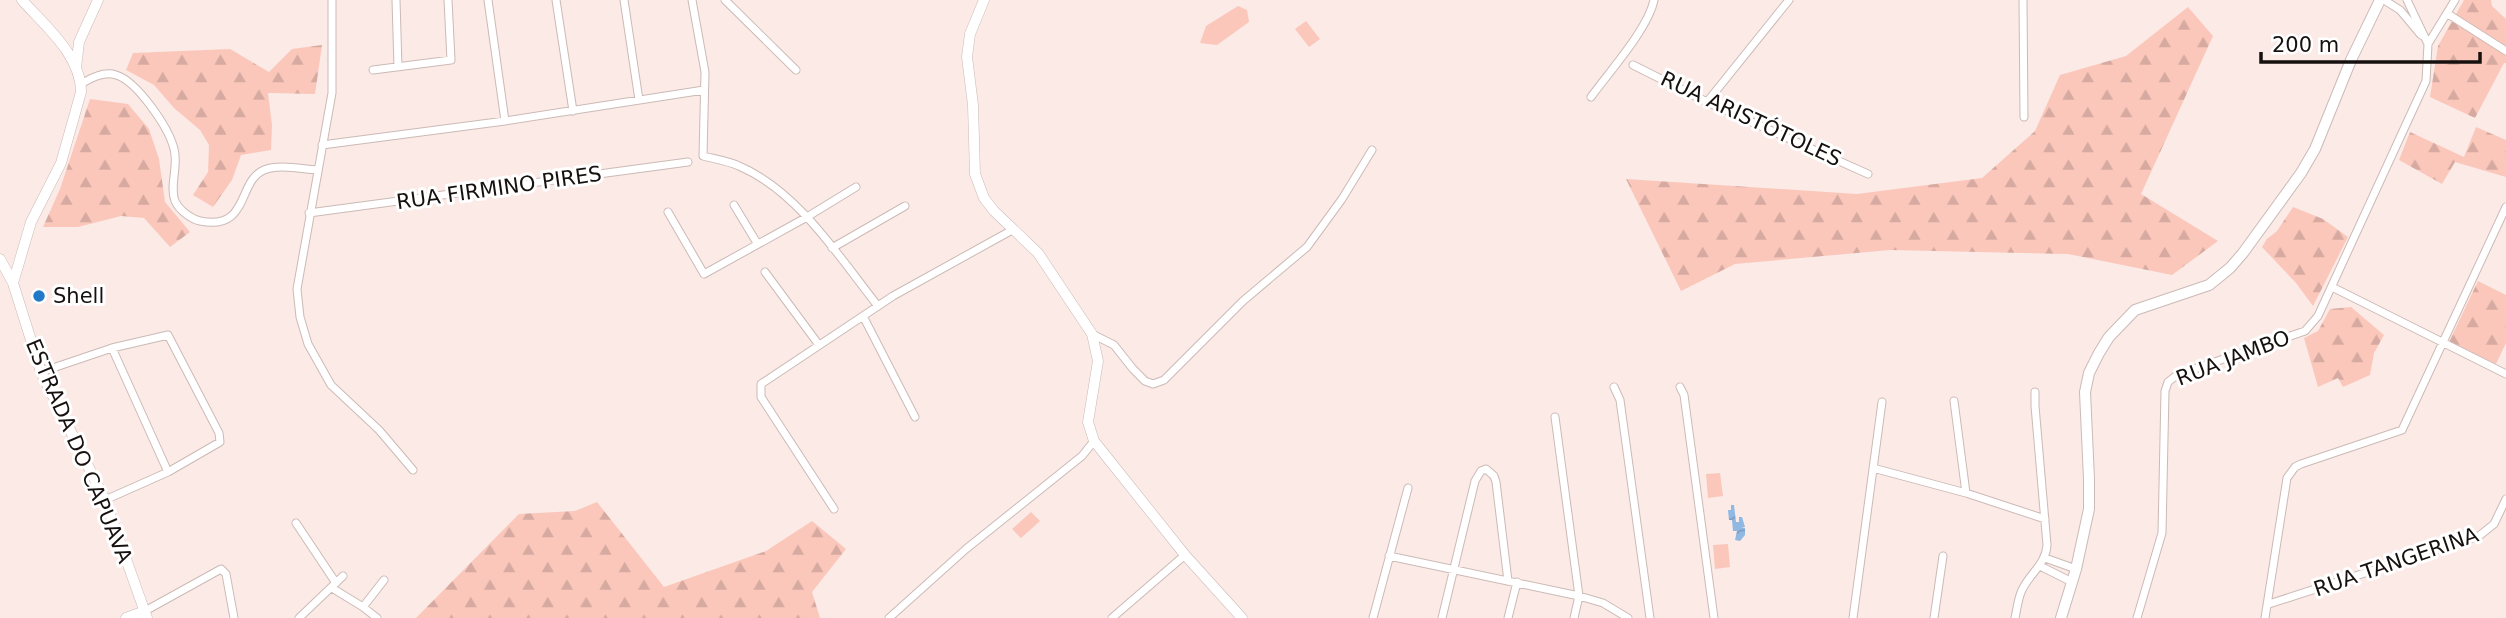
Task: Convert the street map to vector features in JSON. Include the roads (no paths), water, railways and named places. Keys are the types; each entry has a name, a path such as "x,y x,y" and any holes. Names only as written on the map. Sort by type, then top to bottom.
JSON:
{"main road":[{"path":"2061,618 2076,569 2088,509 2090,479 2085,391 2099,353 2109,337 2136,310 2209,285 2243,253 2301,173 2315,149 2351,61 2382,0"}],"street":[{"path":"13,283 30,222 61,163 80,102 81,84 76,68 61,44 22,0"},
{"path":"76,68 79,42 98,0"},
{"path":"332,0 332,93 297,289 300,317 309,344 331,384 379,430 413,470"},
{"path":"396,0 398,67"},
{"path":"373,70 451,61 448,0"},
{"path":"488,0 505,121"},
{"path":"556,0 573,111"},
{"path":"624,0 639,100"},
{"path":"725,0 796,70"},
{"path":"984,0 970,34 967,57 974,118 975,174 989,205 1038,253 1092,334 1098,361 1088,422 1094,441 1185,555 1242,618"},
{"path":"1591,97 1635,37 1651,11 1654,0"},
{"path":"1706,102 1788,0"},
{"path":"2023,0 2024,117"},
{"path":"2382,0 2400,10 2428,44"},
{"path":"2407,0 2428,44"},
{"path":"2428,44 2455,0"},
{"path":"693,2 705,72 703,156 738,166 762,178 807,217 878,306"},
{"path":"2448,14 2506,51"},
{"path":"61,44 79,42"},
{"name":"RUA JAMBO","path":"2137,618 2162,533 2165,391 2168,382 2177,375 2305,331 2318,316 2423,90 2428,70 2428,44"},
{"name":"RUA ARISTÓTOLES","path":"1633,65 1706,102 1868,174"},
{"path":"81,84 91,78 114,74 123,78 142,95 164,125 174,149 176,159 173,188 176,204 198,221 216,221 235,213 243,203 254,177 266,169 317,170"},
{"path":"322,145 505,121 704,89"},
{"path":"1092,334 1114,345 1145,381 1153,384 1164,380 1243,301 1307,247 1373,150"},
{"name":"RUA FIRMINO PIRES","path":"309,214 688,162"},
{"path":"668,212 704,274 856,187"},
{"path":"734,205 757,243"},
{"path":"832,248 905,206"},
{"path":"2265,618 2287,478 2295,467 2301,464 2402,429 2506,207"},
{"path":"834,509 761,397 761,384 878,306 1014,229"},
{"name":"ESTRADA DO CAPUAVA","path":"0,259 13,283 41,372 105,500 146,615"},
{"path":"765,272 819,345"},
{"path":"2332,287 2506,374"},
{"path":"863,316 915,417"},
{"path":"41,372 112,348 165,334 172,340 219,433 220,442 168,472 105,500"},
{"path":"112,348 168,472"},
{"path":"1614,387 1620,400 1650,618"},
{"path":"1680,387 1684,395 1714,618"},
{"path":"2015,618 2023,588 2045,558 2048,545 2035,391"},
{"path":"1954,401 1966,493"},
{"path":"1853,618 1882,402"},
{"path":"1555,417 1579,596 1574,618"},
{"path":"889,618 966,550 1082,456 1094,441"},
{"path":"1873,468 1966,493 2045,519"},
{"path":"1442,618 1475,481 1481,471 1486,469 1494,475 1496,482 1513,581 1508,618"},
{"path":"1373,618 1408,488"},
{"name":"RUA TANGERINA","path":"2269,604 2479,536 2494,524 2506,499"},
{"path":"296,523 334,586 377,618"},
{"path":"1112,618 1185,555"},
{"path":"1389,556 1579,596 1603,603 1628,618"},
{"path":"1934,618 1943,556"},
{"path":"2045,558 2076,569"},
{"path":"2040,566 2072,582"},
{"path":"127,618 146,615 217,570 224,570 234,618"},
{"path":"301,617 343,576"},
{"path":"363,607 384,580"}],"water":[{"path":"1731,505 1734,505 1736,522 1742,517 1745,527 1741,527 1745,528 1745,535 1740,541 1735,540 1737,531 1733,531 1732,520 1729,520 1728,510 1731,510"}],"place":[{"name":"Shell","path":"39,296"}]}
